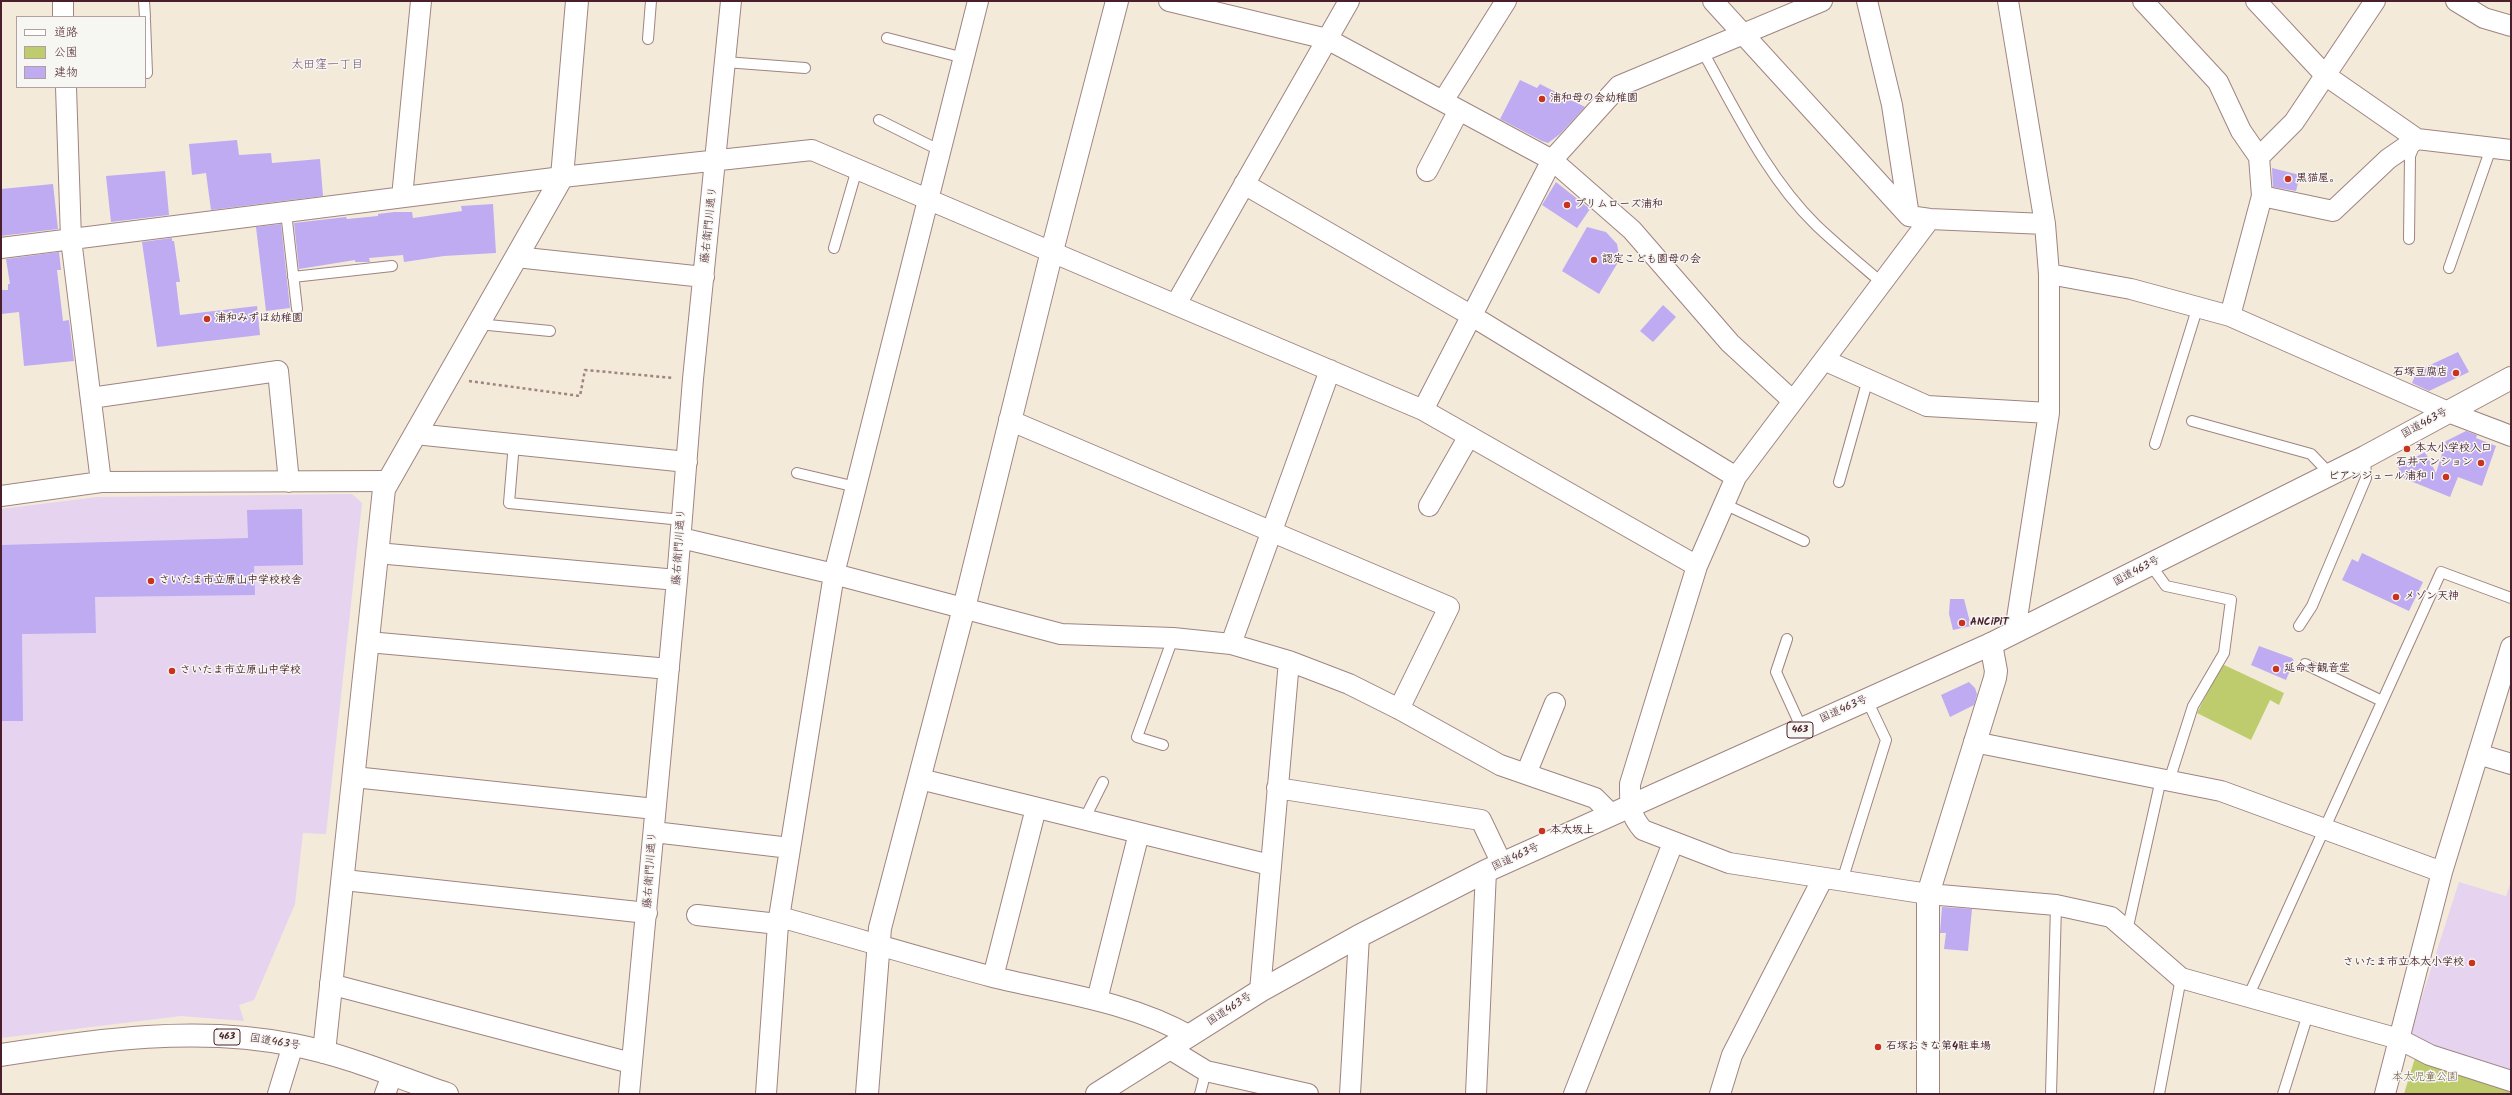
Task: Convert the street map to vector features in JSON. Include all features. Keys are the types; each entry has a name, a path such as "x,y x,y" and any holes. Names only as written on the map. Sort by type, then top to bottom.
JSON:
{"main road":[{"path":"324,1052 330,984 344,880 384,489 562,177 577,1"},
{"path":"867,1094 880,928 964,608 1052,251 1117,1"},
{"name":"国道463号","path":"1097,1094 1260,991 1360,936 1494,868 1990,644 2015,630 2109,586 2365,457 2511,378"},
{"path":"1928,1094 1928,894 1995,678 1996,671 1990,644"},
{"name":"国道463号","path":"1,1054 56,1046 193,1035 244,1038 293,1045 324,1052 388,1084 447,1094"}],"street":[{"path":"63,1 63,16"},
{"path":"402,197 421,1"},
{"name":"藤右衛門川通り","path":"629,1094 678,580 693,379 731,1"},
{"path":"766,1094 778,924 834,574 978,1"},
{"path":"1169,1 1327,39 1552,160 1632,230 1730,343 1794,401"},
{"path":"1176,304 1349,1"},
{"path":"1427,171 1451,106 1506,1"},
{"path":"1713,1 1909,216 1930,219 2045,224"},
{"path":"1423,410 1552,160 1619,86 1744,35 1822,1"},
{"path":"1867,1 1892,105 1909,216"},
{"path":"2008,1 2045,224 2049,274 2049,413 2015,630"},
{"path":"2143,1 2218,82 2241,131 2259,157 2262,196 2230,316"},
{"path":"2256,1 2325,75 2417,139 2511,150"},
{"path":"2259,157 2294,122 2375,1"},
{"path":"2456,1 2484,18 2511,26"},
{"path":"66,88 71,239 100,482"},
{"path":"2262,196 2333,211 2388,159 2417,139"},
{"path":"1,248 562,177 812,150 1423,410 1697,566"},
{"path":"1244,184 1472,316 1736,477"},
{"path":"1620,810 1630,784 1697,566 1736,477 1930,219"},
{"path":"516,257 704,277"},
{"path":"2049,274 2131,289 2198,306 2230,316 2448,412 2511,436"},
{"path":"1824,360 1927,406 2049,413"},
{"path":"1231,644 1330,370"},
{"path":"91,398 278,371 289,482"},
{"path":"1010,420 1449,607 1399,708"},
{"path":"415,434 514,443 686,462"},
{"path":"1430,506 1469,436"},
{"path":"1,496 100,482 389,481"},
{"path":"682,529 834,574 1061,634 1173,638 1231,644 1289,661 1349,684 1399,708 1500,765 1595,798 1620,810 1634,820 1643,830 1673,843 1729,863 1928,894 2056,905 2111,917 2181,978 2399,1039 2430,1055 2511,1081"},
{"path":"377,553 678,580"},
{"path":"368,642 669,669"},
{"path":"2385,1094 2442,872 2511,647"},
{"path":"1260,991 1289,661"},
{"path":"1526,774 1555,703"},
{"path":"1974,742 2221,791 2442,872"},
{"path":"2478,754 2511,764"},
{"path":"354,777 655,809"},
{"path":"920,779 1270,865"},
{"path":"1277,788 1481,820 1494,868 1476,1094"},
{"path":"993,977 1036,808"},
{"path":"654,832 790,848"},
{"path":"1097,1000 1139,833"},
{"path":"1574,1094 1673,843"},
{"path":"1720,1094 1732,1055 1823,878"},
{"path":"344,880 647,913"},
{"path":"697,915 778,924 786,919 993,977 1097,1000 1171,1026 1190,1036"},
{"path":"1350,1094 1360,936"},
{"path":"330,984 631,1063"},
{"path":"278,1094 293,1045"},
{"path":"1170,1049 1206,1071 1308,1094"}],"lane":[{"path":"144,1 145,16"},
{"path":"648,39 651,1"},
{"path":"887,38 964,58"},
{"path":"146,45 147,72"},
{"path":"1703,52 1743,124 1782,185 1815,224 1882,283"},
{"path":"725,62 805,68"},
{"path":"879,120 941,151"},
{"path":"2409,239 2410,156 2417,139"},
{"path":"2449,268 2490,148"},
{"path":"834,248 857,169"},
{"path":"286,212 297,309"},
{"path":"293,277 392,266"},
{"path":"2156,444 2198,306"},
{"path":"478,324 550,331"},
{"path":"1839,482 1868,379"},
{"path":"2192,421 2311,454 2330,474"},
{"path":"514,443 509,503 682,529"},
{"path":"2299,626 2312,606 2366,478 2365,457"},
{"path":"797,472 856,487"},
{"path":"1724,504 1804,541"},
{"path":"2127,930 2165,780 2193,706 2224,653 2231,600 2166,586 2150,564"},
{"path":"2248,997 2441,572 2511,598"},
{"path":"1163,745 1137,737 1173,638"},
{"path":"1787,639 1776,672 1802,729"},
{"path":"2306,664 2382,701"},
{"path":"1842,881 1886,740 1867,700"},
{"path":"1084,820 1103,782"},
{"path":"2051,1094 2056,905"},
{"path":"2159,1094 2181,978"},
{"path":"2283,1094 2308,1014"},
{"path":"1200,1094 1206,1071"}],"path":[{"path":"447,378 580,396 585,370 693,379"}],"shaded area":[{"name":"さいたま市立原山中学校","path":"352,494 362,503 326,834 303,833 295,904 254,1000 239,1005 244,1021 181,1016 1,1038 1,509 97,497"},
{"name":"さいたま市立本太小学校","path":"2459,882 2506,896 2511,882 2511,1076 2417,1041 2411,1031"}],"green space":[{"path":"2222,664 2284,693 2279,705 2270,700 2251,740 2197,713"},
{"name":"本太児童公園","path":"2415,1058 2511,1091 2511,1094 2404,1094"}],"building":[{"path":"1520,80 1537,88 1540,84 1585,107 1560,134 1548,143 1542,141 1500,119"},
{"path":"237,140 239,155 271,153 272,163 320,159 323,196 211,210 206,173 192,175 189,144"},
{"path":"2272,168 2300,175 2296,191 2273,187"},
{"path":"165,171 169,215 111,222 106,176"},
{"name":"プリムローズ浦和","path":"1556,182 1590,209 1577,228 1542,205"},
{"path":"53,184 58,229 1,236 1,189"},
{"path":"493,204 496,253 444,256 404,262 403,255 369,258 370,262 355,262 355,260 299,269 294,223 346,217 347,219 378,216 378,214 394,212 412,212 413,218 462,211 461,206"},
{"path":"281,224 290,308 266,311 256,227"},
{"path":"1587,227 1606,232 1617,244 1619,254 1617,264 1599,294 1562,271"},
{"path":"172,238 172,241 174,241 180,282 176,282 180,315 257,306 260,335 157,347 142,242"},
{"path":"59,252 61,270 57,270 63,321 69,320 74,361 24,366 19,312 1,314 1,290 8,290 8,284 10,284 6,259"},
{"path":"1663,305 1676,317 1653,342 1640,331"},
{"path":"2458,352 2469,372 2429,391 2412,383 2417,371"},
{"path":"2466,431 2477,435 2476,438 2496,446 2482,486 2458,477 2450,497 2408,480 2405,481 2398,467 2425,452 2436,473 2446,441"},
{"name":"さいたま市立原山中学校校舎","path":"302,509 303,565 254,566 255,595 95,597 96,633 22,634 23,721 1,721 1,545 248,538 247,510"},
{"name":"メゾン天神","path":"2362,553 2423,582 2409,611 2342,580 2352,559 2358,562"},
{"path":"1950,599 1964,599 1971,626 1953,630 1949,614"},
{"name":"延命寺観音堂","path":"2259,646 2292,658 2294,661 2286,680 2251,665"},
{"path":"1969,682 1975,688 1977,694 1974,705 1950,717 1941,695"},
{"path":"1942,907 1972,909 1968,951 1944,949 1946,933 1940,933"}],"place":[{"name":"浦和母の会幼稚園","path":"1542,99"},
{"name":"黒猫屋。","path":"2288,179"},
{"name":"プリムローズ浦和","path":"1567,205"},
{"name":"認定こども園母の会","path":"1594,260"},
{"name":"浦和みずほ幼稚園","path":"207,319"},
{"name":"石塚豆腐店","path":"2456,373"},
{"name":"本太小学校入口","path":"2407,449"},
{"name":"石井マンション","path":"2481,463"},
{"name":"ビアンジュール浦和Ⅰ","path":"2446,477"},
{"name":"さいたま市立原山中学校校舎","path":"151,581"},
{"name":"メゾン天神","path":"2396,597"},
{"name":"ANCiPiT","path":"1962,623"},
{"name":"延命寺観音堂","path":"2276,669"},
{"name":"さいたま市立原山中学校","path":"172,671"},
{"name":"本太坂上","path":"1542,831"},
{"name":"さいたま市立本太小学校","path":"2472,963"},
{"name":"石塚おきな第4駐車場","path":"1878,1047"}],"district":[{"name":"太田窪一丁目","path":"327,66"}]}
